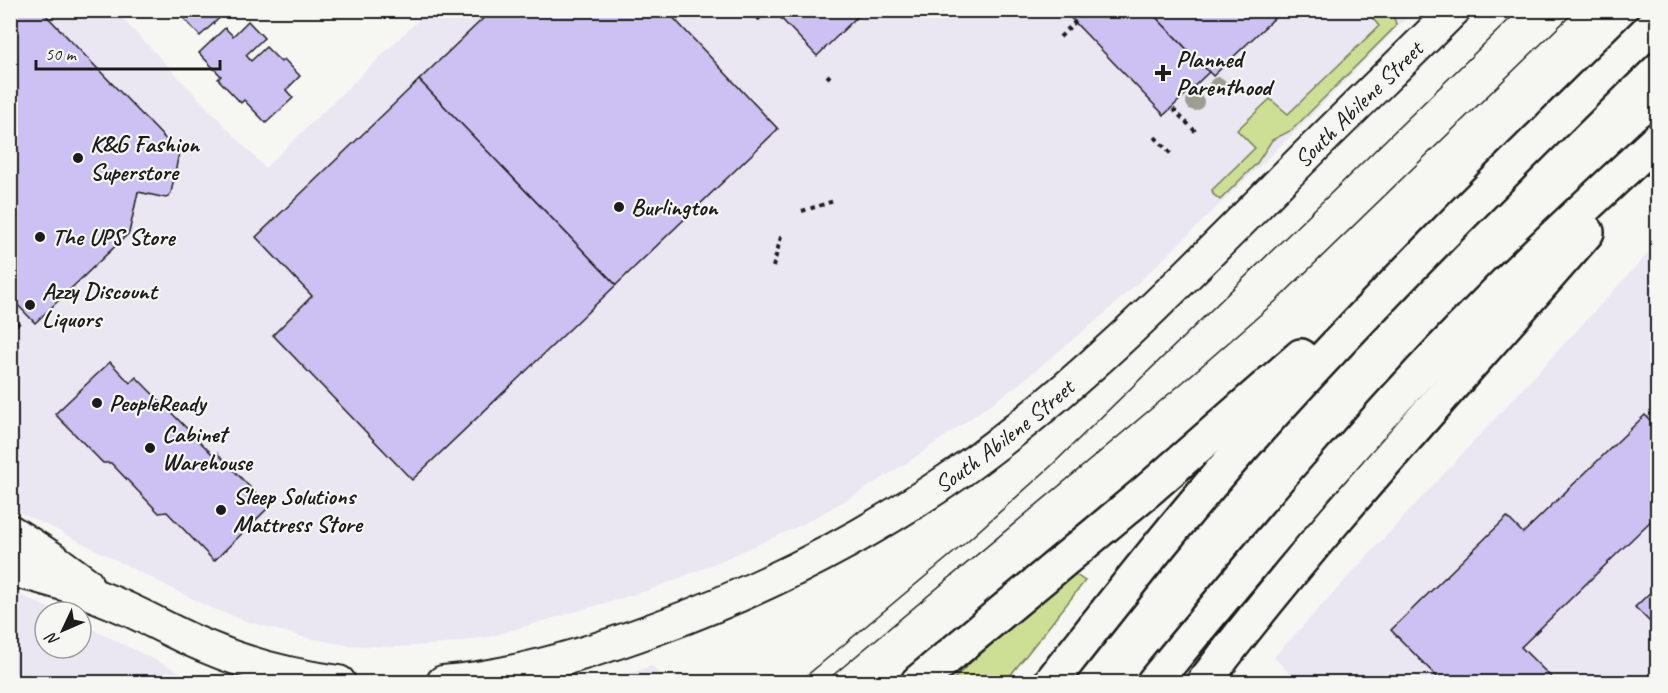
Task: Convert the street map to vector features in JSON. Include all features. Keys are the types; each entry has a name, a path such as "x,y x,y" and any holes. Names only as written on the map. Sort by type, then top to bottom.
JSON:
{"highway":[{"path":"1051,682 1179,523 1257,432 1358,322 1487,188 1658,21"},
{"path":"1154,682 1307,497 1384,411 1507,282 1658,139"},
{"path":"1204,682 1370,478 1658,151"},
{"path":"918,682 1218,431 1487,188"}],"street":[{"name":"South Abilene Street","path":"443,682 487,676 559,659 633,637 709,609 834,548 944,482 1046,405 1125,336 1455,10"},
{"path":"10,531 52,558 111,602"},
{"path":"10,570 46,579 111,602 239,660 295,675 339,682"}],"path":[{"path":"751,10 762,22"},
{"path":"1060,37 1076,21"},
{"path":"1173,109 1196,132"},
{"path":"1155,137 1172,154"},
{"path":"10,184 14,187 10,190"},
{"path":"802,211 834,201"},
{"path":"773,267 782,233"},
{"path":"10,315 20,326"}],"shaded area":[{"path":"10,11 115,11 265,168 428,11 1413,11 1301,126 1104,314 1015,387 908,462 801,525 652,589 492,636 445,644 395,647 347,645 307,638 246,621 207,606 11,509"},
{"path":"1657,244 1657,682 1298,682 1274,657"},
{"path":"10,590 33,601 33,660 93,660 93,630 200,682 11,682"},
{"path":"652,666 667,682 606,682"}],"green space":[{"path":"1369,11 1392,11 1395,27 1292,130 1272,140 1257,163 1220,200 1212,190 1255,148 1237,130 1270,99 1288,114 1379,26"},
{"path":"1073,573 1085,581 1005,682 951,682 968,665"}],"building":[{"path":"10,10 41,10 179,153 171,193 166,198 138,192 129,233 35,323 10,297 10,102 12,101 10,99"},
{"path":"170,10 227,11 200,36 178,12 175,15"},
{"name":"Burlington","path":"492,10 666,10 778,129 616,285 419,80"},
{"path":"773,10 864,10 817,56"},
{"path":"1063,10 1149,10 1209,72 1164,115"},
{"path":"1149,10 1283,10 1213,76"},
{"path":"248,21 264,38 246,55 251,61 266,47 281,62 284,59 300,76 286,90 293,98 266,123 244,100 241,103 218,79 221,76 199,53 225,28 233,36"},
{"path":"419,80 616,285 412,480 273,335 312,296 256,237"},
{"path":"110,362 130,383 136,377 214,456 217,453 269,507 214,561 167,512 159,513 111,463 103,463 55,414"},
{"path":"1645,415 1658,428 1658,514 1521,647 1556,682 1442,682 1391,630 1507,517 1523,533"},
{"path":"1658,585 1658,630 1635,607"}],"tram line":[{"path":"799,682 964,544 1050,467 1519,10"},
{"path":"825,682 1182,383 1276,301 1576,10"}],"place":[{"name":"Planned Parenthood","path":"1163,73"},
{"name":"K&G Fashion Superstore","path":"78,158"},
{"name":"Burlington","path":"619,207"},
{"name":"The UPS Store","path":"40,237"},
{"name":"Azzy Discount Liquors","path":"30,305"},
{"name":"PeopleReady","path":"97,403"},
{"name":"Cabinet Warehouse","path":"150,448"},
{"name":"Sleep Solutions Mattress Store","path":"221,510"}]}
